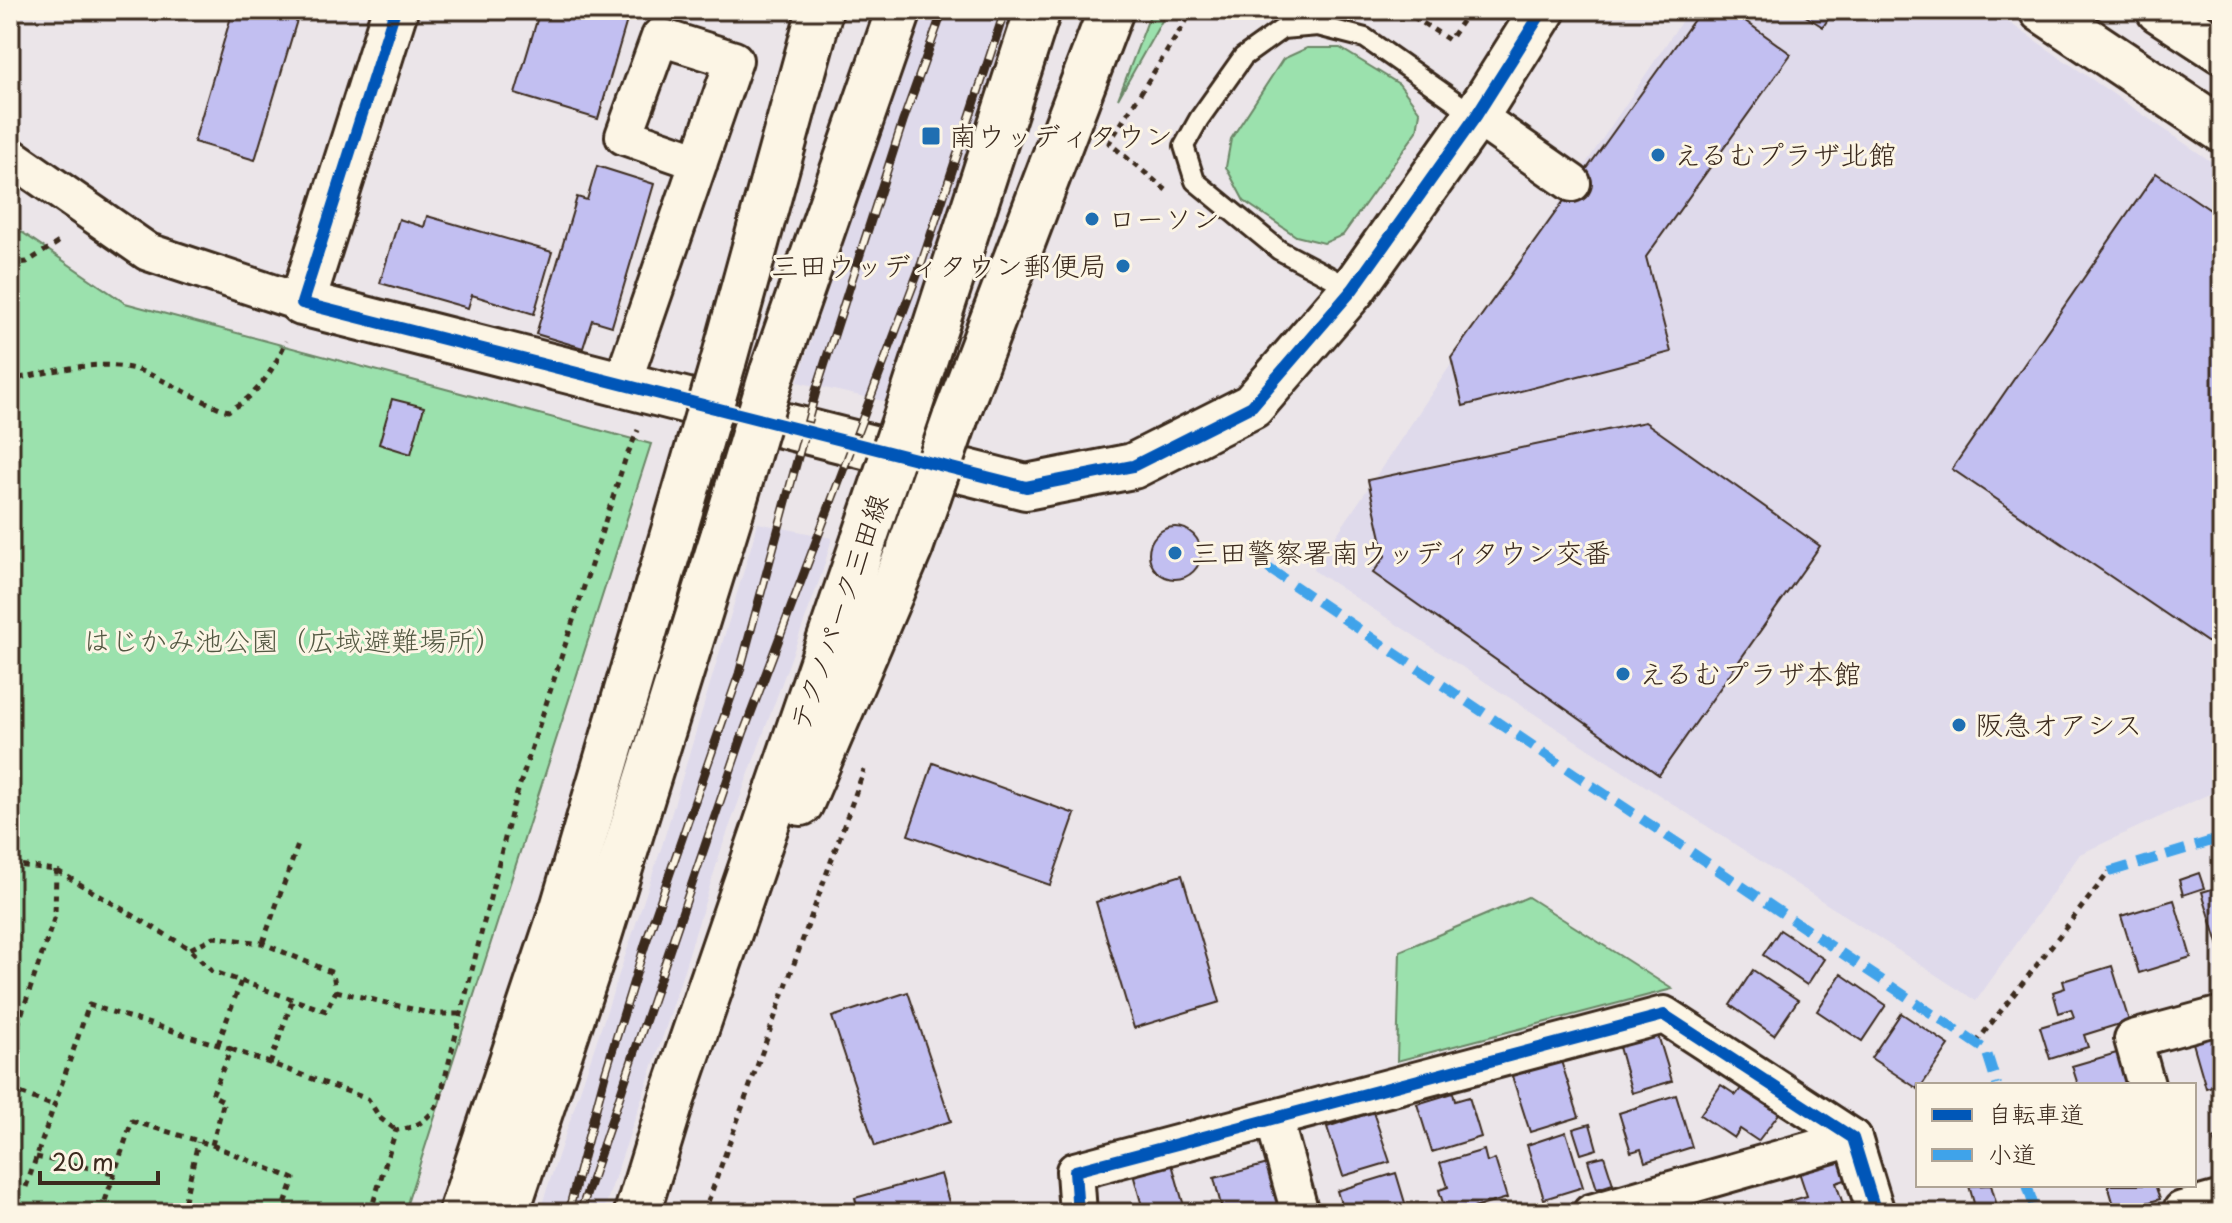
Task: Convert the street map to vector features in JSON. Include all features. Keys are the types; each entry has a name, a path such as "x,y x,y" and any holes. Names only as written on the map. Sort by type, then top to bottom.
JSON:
{"main road":[{"path":"395,10 302,303 1026,487 1133,466 1252,406 1353,289 1476,116 1543,10"},
{"path":"461,1213 563,908 723,363 820,10"},
{"path":"506,1213 596,945 772,374 899,10"},
{"name":"テクノパーク三田線","path":"637,1213 672,1099 909,408 1038,10"},
{"path":"672,1099 910,548 955,419 1111,10"},
{"path":"2042,10 2222,130"},
{"path":"2159,10 2222,51"},
{"path":"667,1213 690,1138 825,749"}],"street":[{"path":"1476,116 1572,183"},
{"path":"10,156 148,252 302,303"},
{"path":"638,388 699,162"},
{"path":"1078,1213 1075,1171 1664,1015 1853,1138 1876,1213"},
{"path":"2145,1083 2133,1039 2222,1015"},
{"path":"1274,1119 1300,1213"},
{"path":"1591,1213 1853,1138"},
{"path":"2180,1203 2222,1199"}],"lane":[{"path":"1353,289 1279,250 1195,181 1184,146 1199,119 1243,57 1282,29 1318,26 1365,38 1476,116"}],"path":[{"path":"1109,143 1193,10"},
{"path":"1403,10 1449,40 1470,10"},
{"path":"10,264 27,262 98,217"},
{"path":"10,380 92,364 120,367 147,373 202,402 228,411 242,404 276,366 302,303"},
{"path":"10,355 19,378"},
{"path":"26,1187 89,1005 218,1044 368,1099 380,1118 396,1130 409,1129 421,1123 439,1102 513,806 625,460 638,388"},
{"path":"704,1213 866,767"},
{"path":"262,943 299,842"},
{"path":"10,864 56,870 190,949 212,971 326,1011 336,991 333,973 262,943 214,937 190,949"},
{"path":"10,1048 55,916 56,870"},
{"path":"1976,1043 2109,872"},
{"path":"218,1044 241,981"},
{"path":"336,991 433,1014 461,1014"},
{"path":"270,1064 293,999"},
{"path":"212,1145 224,1101 212,1095 231,1049"},
{"path":"10,1089 54,1106"},
{"path":"101,1213 132,1121 212,1145 294,1179 282,1213"},
{"path":"370,1213 396,1130"},
{"path":"182,1213 198,1142"},
{"path":"36,1157 114,1173"}],"shaded area":[{"path":"922,10 1025,10 888,402 797,382"},
{"path":"1689,10 1991,10 2222,169 2222,788 2080,854 1976,1001 1313,570"},
{"path":"758,523 832,538 822,573 722,847 668,1021 603,1213 539,1213 661,849"}],"green space":[{"path":"1152,10 1168,10 1118,99"},
{"path":"1307,48 1340,48 1399,84 1420,112 1417,131 1343,235 1324,243 1296,236 1244,201 1226,167 1231,139 1283,59"},
{"name":"はじかみ池公園（広域避難場所）","path":"10,224 125,303 651,444 404,1213 10,1213"},
{"path":"1528,897 1672,989 1397,1061 1400,951"}],"building":[{"path":"233,10 300,10 255,160 194,142"},
{"path":"540,10 630,10 598,119 515,94"},
{"name":"えるむプラザ北館","path":"1701,10 1730,10 1791,54 1646,257 1671,352 1463,406 1451,358"},
{"path":"1796,10 1834,10 1823,27"},
{"path":"597,166 654,184 612,326 592,320 583,348 536,334 577,197 587,200"},
{"path":"2156,173 2222,218 2222,652 1952,469"},
{"path":"427,216 552,252 534,314 472,295 468,308 380,283 399,219 424,227"},
{"path":"392,399 424,407 411,454 379,444"},
{"name":"えるむプラザ本館","path":"1645,422 1820,546 1659,775 1373,573 1385,556 1368,480"},
{"name":"三田警察署南ウッディタウン交番","path":"1175,527 1193,535 1201,553 1193,571 1175,579 1157,571 1149,553 1157,535"},
{"path":"933,763 1075,814 1050,885 908,835"},
{"path":"2199,873 2204,888 2183,895 2179,880"},
{"path":"1182,875 1220,1002 1134,1028 1096,902"},
{"path":"2222,886 2222,953 2221,953 2202,892"},
{"path":"2174,900 2191,957 2139,973 2121,916"},
{"path":"1780,930 1824,959 1807,985 1763,955"},
{"path":"2112,966 2129,1021 2084,1035 2088,1047 2050,1059 2040,1027 2074,1017 2071,1009 2059,1013 2053,992 2065,988 2063,981"},
{"path":"1753,970 1798,1000 1774,1035 1730,1005"},
{"path":"1841,974 1886,1005 1862,1041 1817,1011"},
{"path":"908,992 951,1121 875,1146 832,1017"},
{"path":"1901,1013 1949,1045 1923,1083 1916,1083 1916,1088 1871,1058"},
{"path":"2222,1034 2222,1083 2206,1088 2193,1043"},
{"path":"1658,1035 1672,1081 1632,1093 1619,1047"},
{"path":"2120,1052 2130,1083 2077,1083 2072,1066"},
{"path":"1560,1058 1579,1117 1530,1132 1511,1073"},
{"path":"1721,1085 1736,1095 1742,1087 1785,1106 1758,1141 1740,1129 1734,1138 1700,1115"},
{"path":"1453,1093 1455,1101 1469,1097 1481,1137 1432,1152 1417,1104"},
{"path":"1676,1095 1692,1147 1645,1162 1641,1149 1631,1152 1619,1113"},
{"path":"1373,1112 1390,1162 1343,1176 1327,1127"},
{"path":"1590,1124 1597,1149 1581,1154 1573,1129"},
{"path":"1566,1132 1583,1187 1544,1199 1527,1145"},
{"path":"2222,1136 2222,1164 2213,1139"},
{"path":"1484,1150 1487,1162 1495,1159 1507,1198 1457,1213 1446,1213 1439,1190 1448,1187 1440,1163"},
{"path":"1843,1152 1851,1178 1836,1183 1845,1210 1834,1213 1786,1213 1783,1203 1807,1196 1797,1166"},
{"path":"1604,1156 1613,1184 1597,1189 1588,1160"},
{"path":"1272,1163 1285,1213 1223,1213 1214,1178"},
{"path":"1172,1164 1186,1213 1144,1213 1133,1174"},
{"path":"1396,1173 1408,1213 1344,1213 1337,1191"},
{"path":"941,1174 952,1213 859,1213 855,1198"},
{"path":"1969,1187 1992,1187 1999,1213 1953,1213 1952,1210 1974,1203"},
{"path":"2109,1187 2156,1187 2160,1199 2116,1212"}],"railway":[{"path":"568,1213 606,1071 645,945 739,674 816,391 903,121 943,10"},
{"path":"580,1213 743,734 922,262 1005,10"}],"marked path":[{"path":"1268,568 1986,1050 1996,1083"},
{"path":"2109,872 2222,838"},
{"path":"2028,1187 2036,1213"},
{"path":"2172,1213 2182,1210"}],"cycle path":[{"path":"395,10 302,303 1026,487 1133,466 1252,406 1353,289 1476,116 1543,10"},
{"path":"1078,1213 1075,1171 1664,1015 1853,1138 1876,1213"}],"place":[{"name":"南ウッディタウン","path":"931,136"},
{"name":"えるむプラザ北館","path":"1658,155"},
{"name":"ローソン","path":"1092,219"},
{"name":"三田ウッディタウン郵便局","path":"1123,266"},
{"name":"三田警察署南ウッディタウン交番","path":"1175,553"},
{"name":"えるむプラザ本館","path":"1623,674"},
{"name":"阪急オアシス","path":"1959,725"}]}
